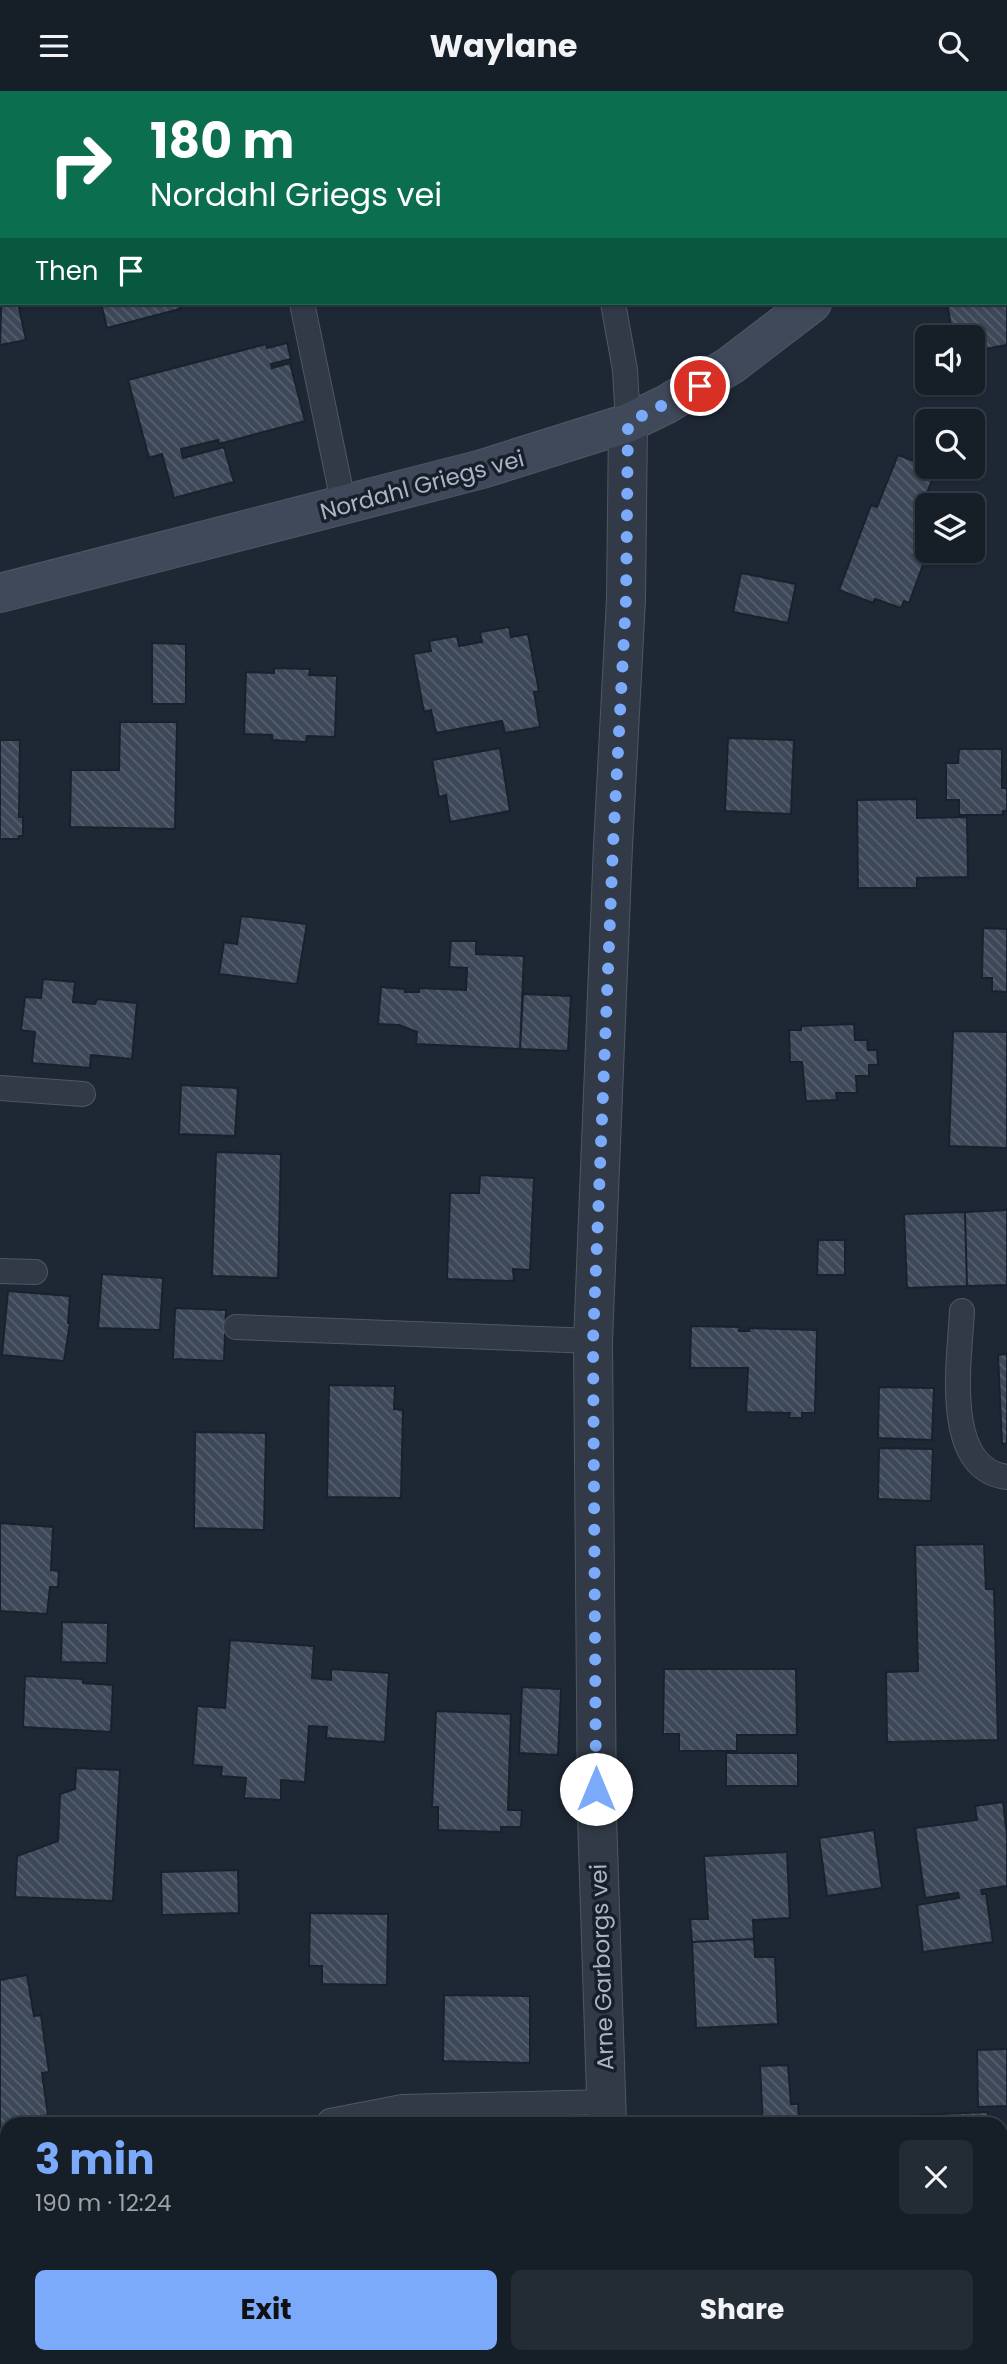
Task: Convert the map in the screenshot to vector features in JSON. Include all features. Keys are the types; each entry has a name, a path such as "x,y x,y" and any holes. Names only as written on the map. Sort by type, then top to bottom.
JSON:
{"street":[{"name":"Nordahl Griegs vei","path":"0,593 344,506 531,455 628,423 667,404 731,365 808,305"},
{"name":"Arne Garborgs vei","path":"607,2113 597,1816 593,1341 626,599 628,423"}],"lane":[{"path":"302,305 344,506"},
{"path":"612,305 625,370 628,423"},
{"path":"0,1088 83,1094"},
{"path":"0,1271 35,1272"},
{"path":"962,1311 959,1411 964,1442 977,1463 996,1476 1007,1477"},
{"path":"236,1327 593,1341"},
{"path":"351,2117 402,2107 607,2113"}],"building":[{"path":"1,305 18,305 26,340 0,345"},
{"path":"101,305 179,305 180,309 107,328"},
{"path":"947,305 1007,305 1007,345 985,349 985,325 951,325"},
{"path":"287,343 291,359 271,364 272,368 290,363 305,421 219,444 218,440 181,449 183,458 224,447 234,482 174,498 162,454 149,458 128,380 266,344 267,348"},
{"path":"898,455 915,461 915,479 932,479 927,493 915,493 915,563 924,563 909,603 904,601 901,608 875,599 873,603 839,590 871,505 877,507"},
{"path":"741,573 796,584 788,623 733,612"},
{"path":"509,627 511,637 528,634 539,691 534,692 540,727 505,733 502,721 436,733 431,710 424,712 413,654 431,651 429,641 457,636 459,646 482,642 480,632"},
{"path":"152,643 186,644 186,704 152,704"},
{"path":"274,668 310,669 309,675 337,676 335,737 307,736 306,742 272,740 272,735 244,734 246,672 274,673"},
{"path":"120,722 177,722 175,829 70,827 71,770 119,770"},
{"path":"728,738 794,740 791,814 725,811"},
{"path":"0,740 20,740 19,817 23,817 23,836 18,839 0,839"},
{"path":"500,748 510,811 450,822 446,795 439,797 432,760"},
{"path":"959,749 1002,749 1002,788 1007,788 1007,811 1003,811 1003,815 959,815 959,800 946,800 946,763 958,763"},
{"path":"917,799 917,818 967,817 968,877 917,878 917,888 858,888 857,800"},
{"path":"241,916 307,924 297,984 219,974 224,942 237,944"},
{"path":"983,928 1007,929 1007,992 992,991 992,978 982,978"},
{"path":"451,941 476,941 476,954 524,956 520,1049 416,1044 417,1032 399,1025 378,1024 381,987 405,989 405,992 419,992 419,988 466,990 467,968 449,967"},
{"path":"43,979 75,982 73,1002 95,1004 97,999 137,1003 132,1059 91,1055 90,1068 32,1063 35,1032 21,1030 25,997 41,998"},
{"path":"523,994 571,996 568,1051 520,1049"},
{"path":"854,1024 855,1040 867,1040 868,1050 877,1050 878,1065 869,1065 869,1076 856,1076 857,1093 836,1093 837,1100 806,1101 802,1062 790,1062 789,1030 801,1030 801,1026"},
{"path":"953,1031 1007,1032 1007,1148 949,1146"},
{"path":"181,1085 238,1088 235,1136 179,1134"},
{"path":"216,1152 281,1154 278,1278 212,1276"},
{"path":"480,1175 534,1178 530,1270 513,1269 514,1281 447,1279 450,1193 479,1193"},
{"path":"1007,1210 1007,1285 967,1286 965,1212"},
{"path":"965,1212 967,1286 907,1288 904,1214"},
{"path":"818,1240 845,1240 845,1275 817,1275"},
{"path":"102,1274 163,1278 160,1330 98,1328"},
{"path":"8,1291 70,1296 70,1323 64,1361 2,1355"},
{"path":"175,1308 226,1310 224,1361 173,1359"},
{"path":"691,1326 740,1327 739,1331 749,1331 749,1328 817,1330 815,1413 802,1413 802,1418 789,1418 790,1413 746,1412 748,1368 690,1368"},
{"path":"1007,1354 1007,1443 1002,1444 998,1355"},
{"path":"329,1385 395,1386 394,1409 403,1410 401,1498 327,1497"},
{"path":"879,1387 934,1388 932,1440 878,1438"},
{"path":"195,1432 266,1433 264,1530 194,1528"},
{"path":"879,1448 933,1449 931,1501 878,1499"},
{"path":"0,1523 53,1527 51,1570 59,1571 58,1587 50,1587 47,1614 0,1611"},
{"path":"984,1544 986,1589 994,1589 998,1740 887,1742 886,1672 918,1671 915,1545"},
{"path":"62,1622 108,1623 107,1663 61,1662"},
{"path":"230,1640 314,1646 312,1678 331,1680 331,1669 389,1673 385,1742 326,1738 327,1727 309,1726 305,1782 281,1780 281,1800 244,1798 246,1778 221,1776 222,1767 193,1765 197,1706 225,1708"},
{"path":"664,1669 796,1669 797,1735 737,1735 737,1751 679,1751 679,1734 663,1734"},
{"path":"25,1676 83,1679 83,1683 113,1685 111,1732 23,1727"},
{"path":"522,1687 561,1689 558,1755 519,1753"},
{"path":"436,1711 511,1714 508,1810 522,1810 521,1827 501,1827 501,1832 438,1830 438,1807 432,1807"},
{"path":"726,1753 798,1753 798,1786 726,1786"},
{"path":"76,1768 120,1770 113,1901 15,1897 17,1856 58,1841 60,1794 75,1789"},
{"path":"1003,1802 1007,1835 1007,1886 981,1890 982,1894 986,1894 993,1942 923,1952 917,1905 959,1898 958,1893 925,1898 915,1828 977,1820 975,1806"},
{"path":"874,1830 882,1888 827,1896 819,1838"},
{"path":"787,1852 790,1918 753,1920 754,1939 692,1942 690,1919 708,1919 704,1856"},
{"path":"238,1870 239,1913 162,1915 161,1872"},
{"path":"310,1913 388,1914 387,1985 322,1984 322,1966 309,1966"},
{"path":"754,1939 755,1957 775,1957 778,2024 696,2028 692,1942"},
{"path":"27,1975 34,2016 41,2015 49,2072 42,2073 48,2115 0,2117 0,1980"},
{"path":"444,1995 530,1996 530,2063 443,2061"},
{"path":"1007,2049 1007,2106 978,2107 977,2050"},
{"path":"788,2065 791,2104 798,2104 799,2117 763,2117 760,2066"},
{"path":"988,2112 988,2117 918,2115"}],"route":[{"path":"596,1789 593,1341 626,599 628,423 700,386"}]}
